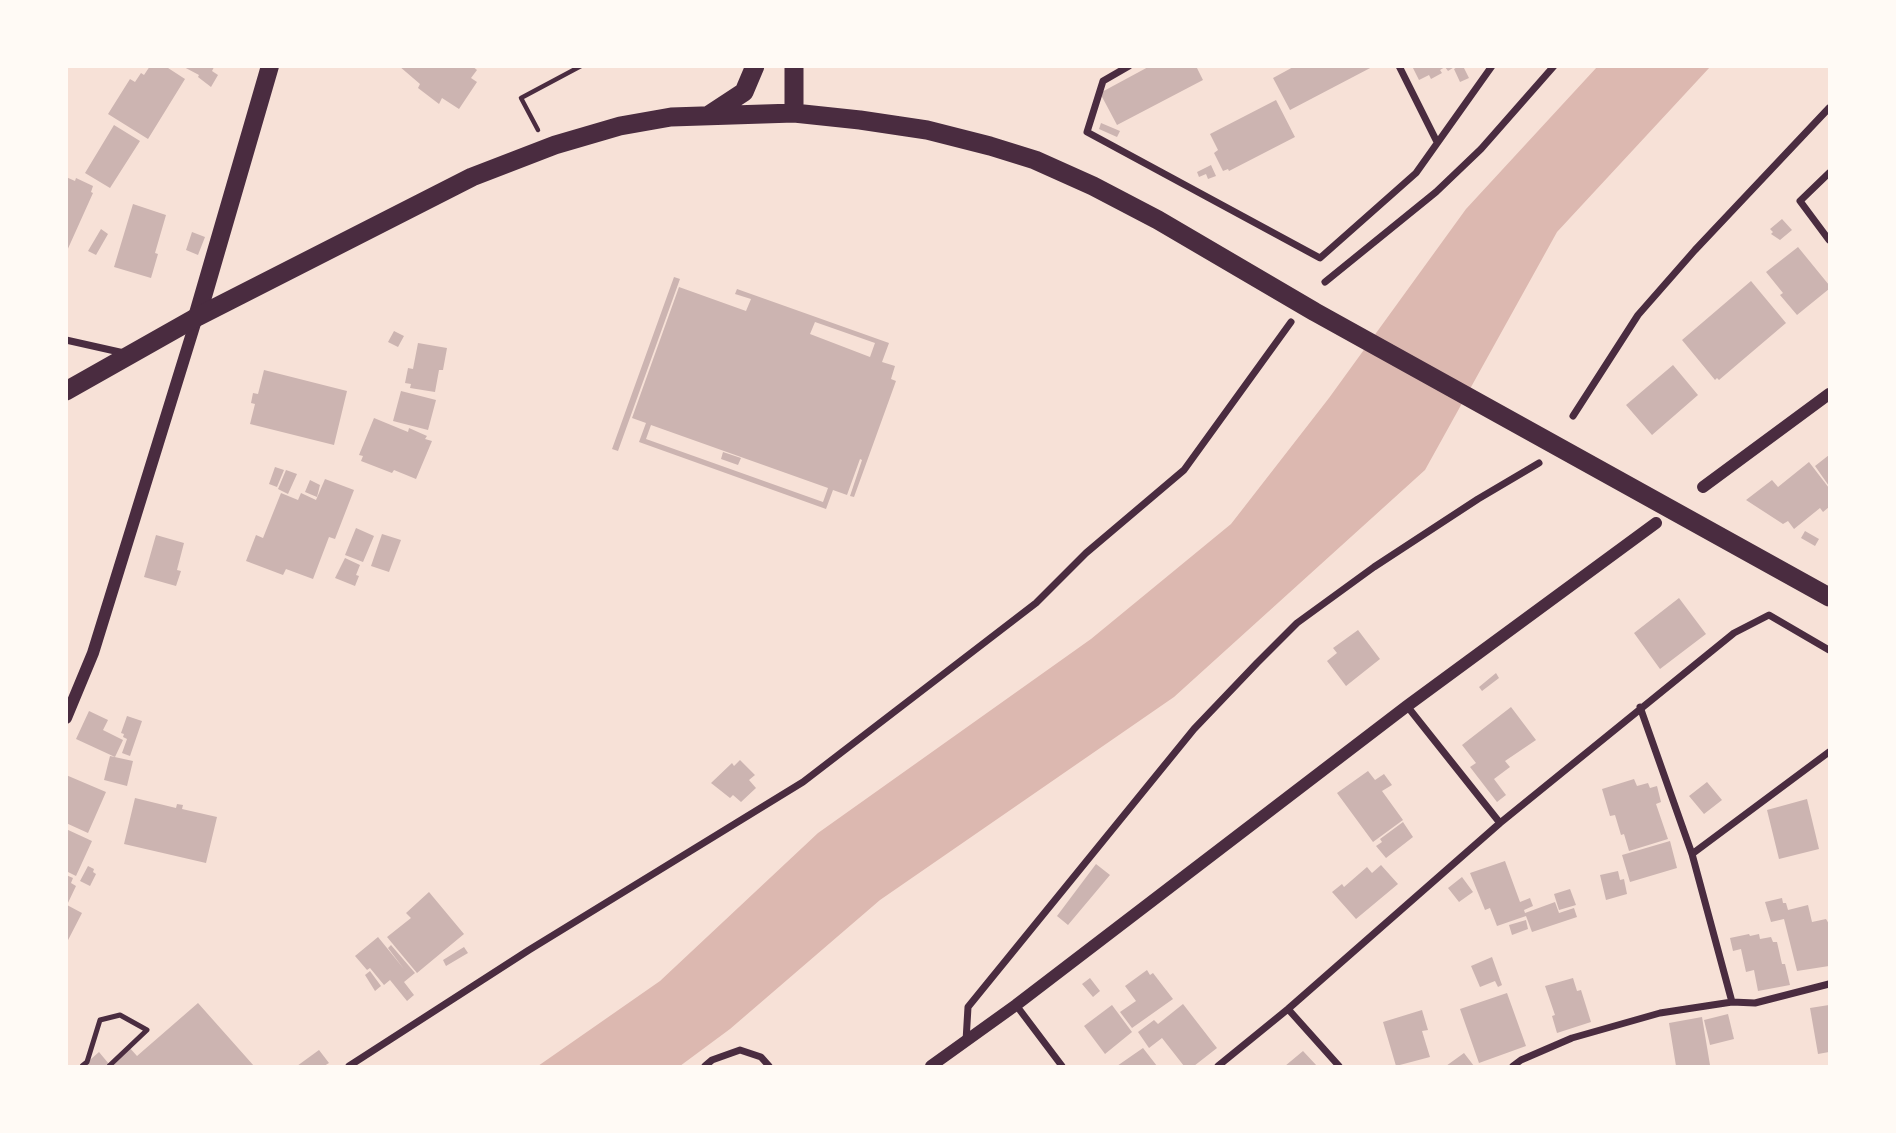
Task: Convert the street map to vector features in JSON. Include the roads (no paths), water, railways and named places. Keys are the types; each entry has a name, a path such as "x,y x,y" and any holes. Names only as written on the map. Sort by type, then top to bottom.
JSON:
{"highway":[{"path":"708,116 744,92 755,66"},
{"path":"794,66 794,113"},
{"path":"66,391 197,317 472,177 555,145 620,126 671,117 794,113 860,120 928,130 1035,160 1158,220 1315,312 1829,597"}],"main road":[{"path":"197,317 270,66"}],"street":[{"path":"1129,66 1103,81 1087,132 1320,258 1416,173 1492,66"},
{"path":"1399,66 1437,142"},
{"path":"1325,282 1445,184 1481,149 1554,66"},
{"path":"1573,416 1638,315 1695,250 1829,108"},
{"path":"1829,173 1800,201 1829,240"},
{"path":"66,718 93,653 197,317"},
{"path":"349,1066 529,950 803,782 1036,603 1086,553 1184,470 1291,322"},
{"path":"66,340 132,355"},
{"path":"1703,487 1829,394"},
{"path":"966,1041 968,1007 1194,729 1257,663 1297,623 1374,567 1539,463"},
{"path":"931,1066 1016,1005 1407,706 1656,523"},
{"path":"1217,1066 1288,1009 1500,823 1734,633 1769,615 1829,650"},
{"path":"1407,706 1500,823"},
{"path":"1640,707 1692,854 1732,1002"},
{"path":"1692,854 1829,752"},
{"path":"1513,1066 1572,1038 1660,1013 1732,1002 1755,1003 1829,984"},
{"path":"1016,1005 1062,1066"},
{"path":"1288,1009 1339,1066"},
{"path":"705,1066 712,1060 740,1049 761,1057 769,1066"}],"lane":[{"path":"82,1066 86,1062 100,1020 120,1015 147,1030 109,1066"}]}
